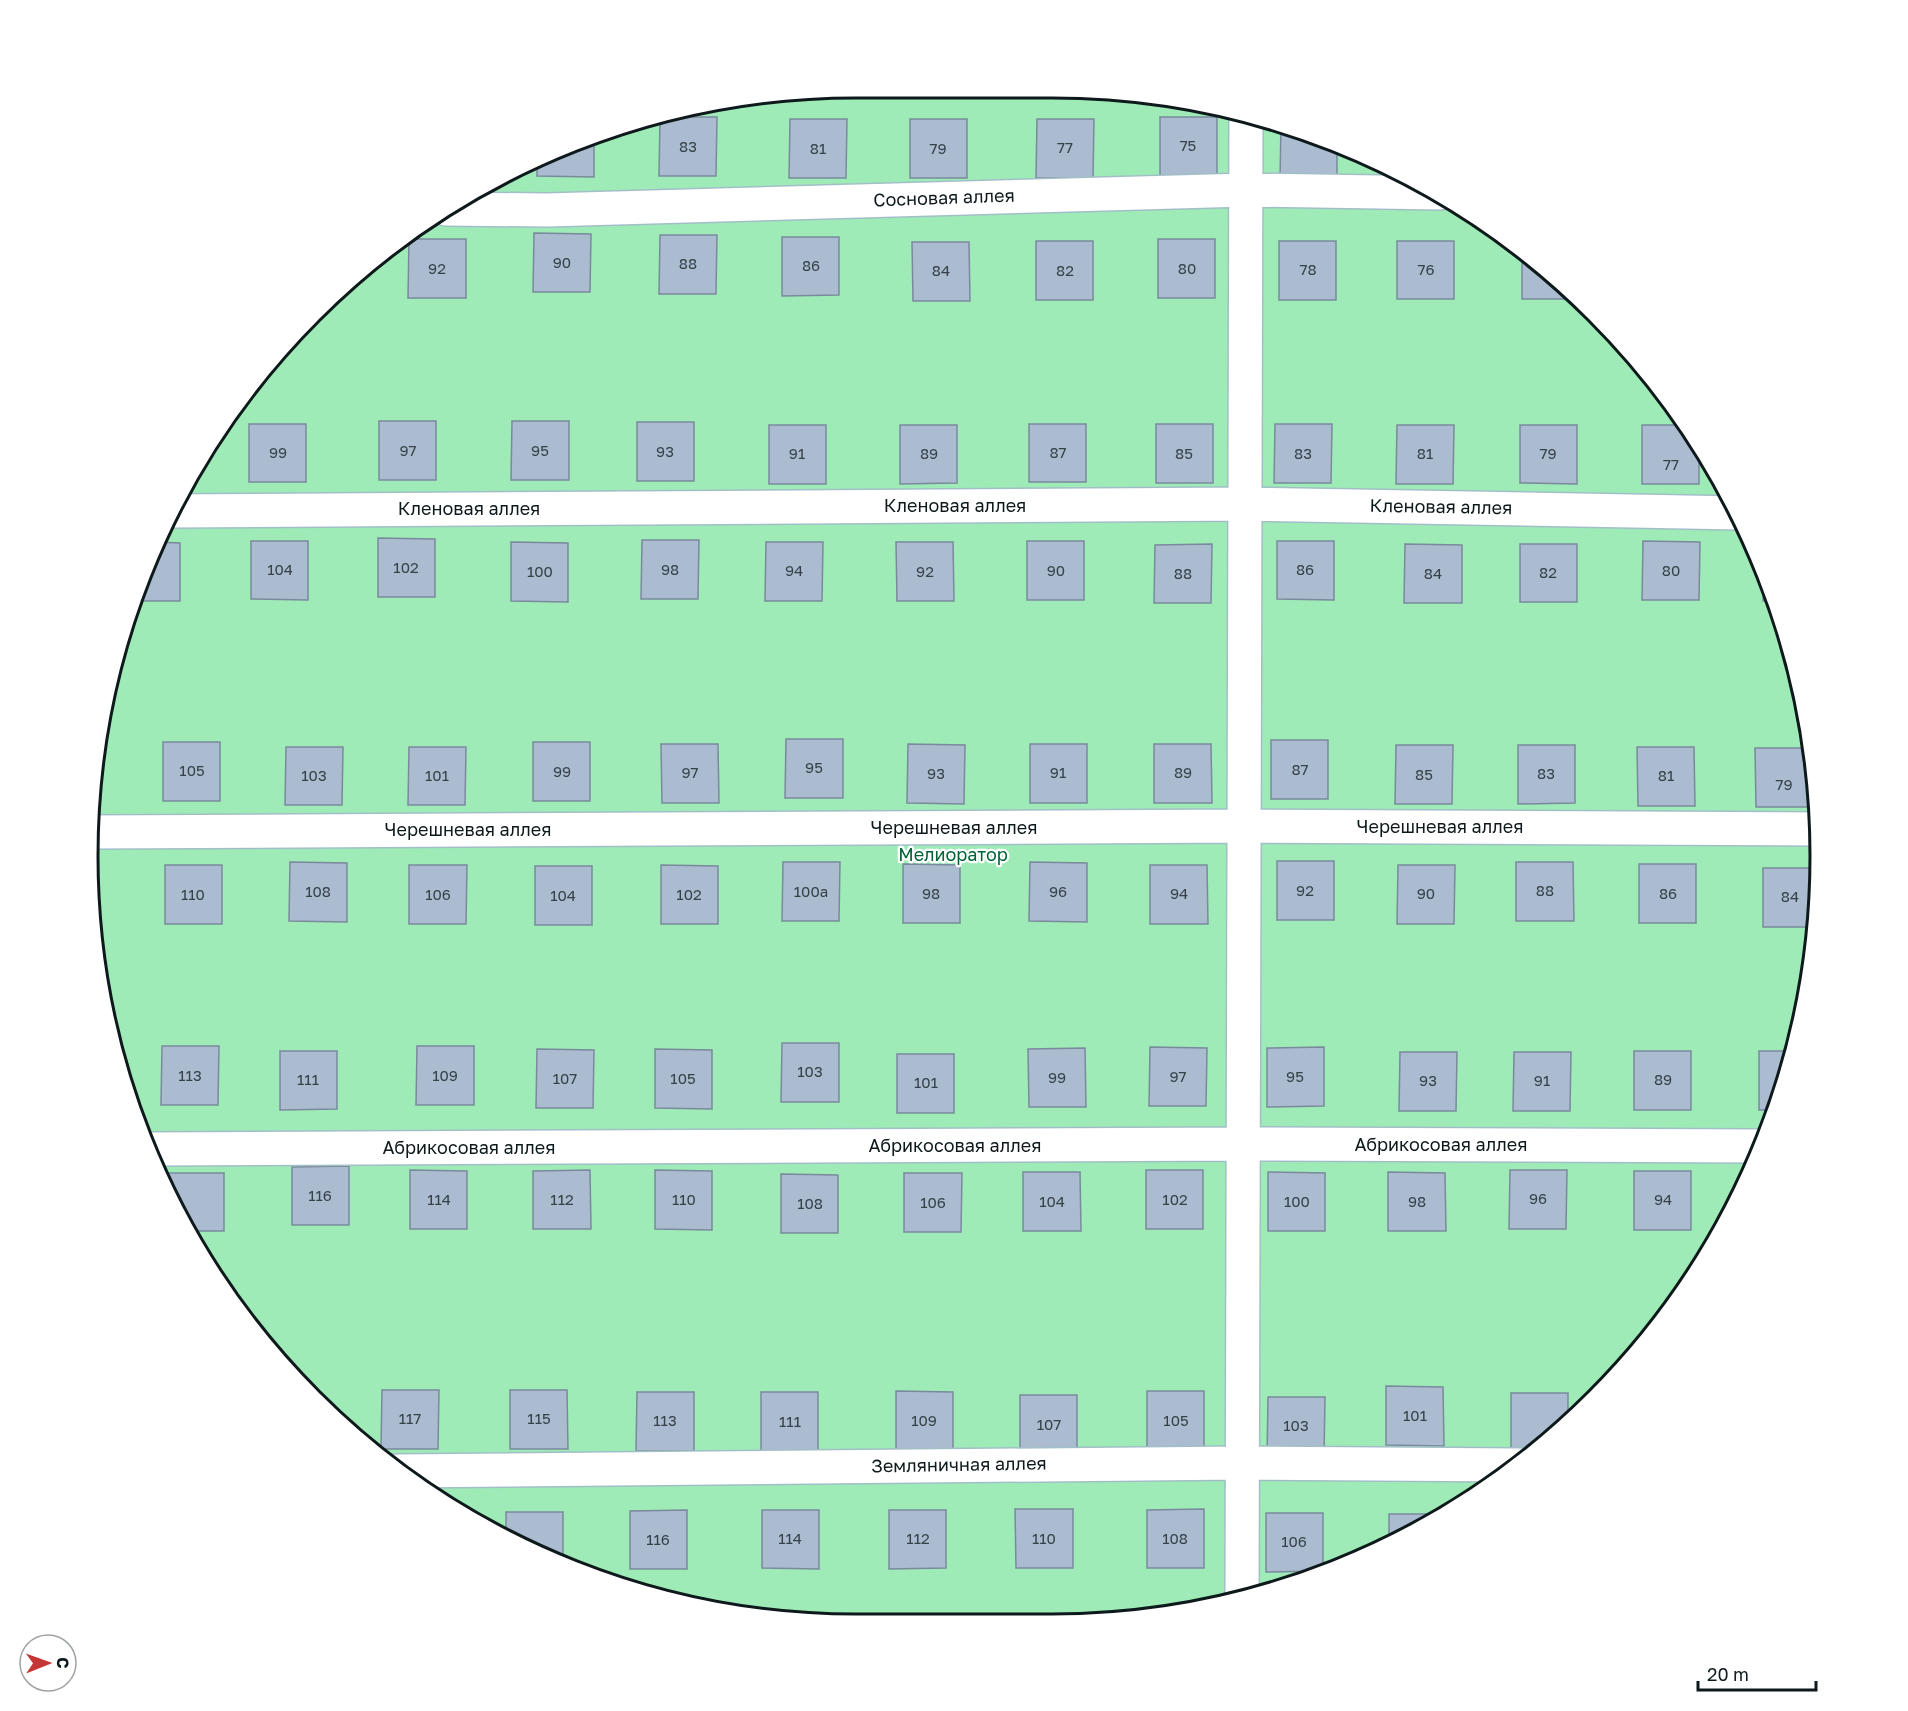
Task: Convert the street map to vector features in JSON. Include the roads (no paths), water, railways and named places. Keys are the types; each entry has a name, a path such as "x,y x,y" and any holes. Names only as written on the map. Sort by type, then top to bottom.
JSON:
{"street":[{"path":"1242,1590 1246,122"},
{"name":"Сосновая аллея","path":"458,210 547,210 1246,190 1420,193"},
{"name":"Кленовая аллея","path":"181,511 1246,504 1728,513"},
{"name":"Черешневая аллея","path":"98,832 1245,826 1809,829"},
{"name":"Абрикосовая аллея","path":"156,1149 1244,1144 1753,1146"},
{"name":"Земляничная аллея","path":"413,1471 1242,1462 1503,1465"}],"park label":[{"name":"Мелиоратор","path":"953,855"}]}
